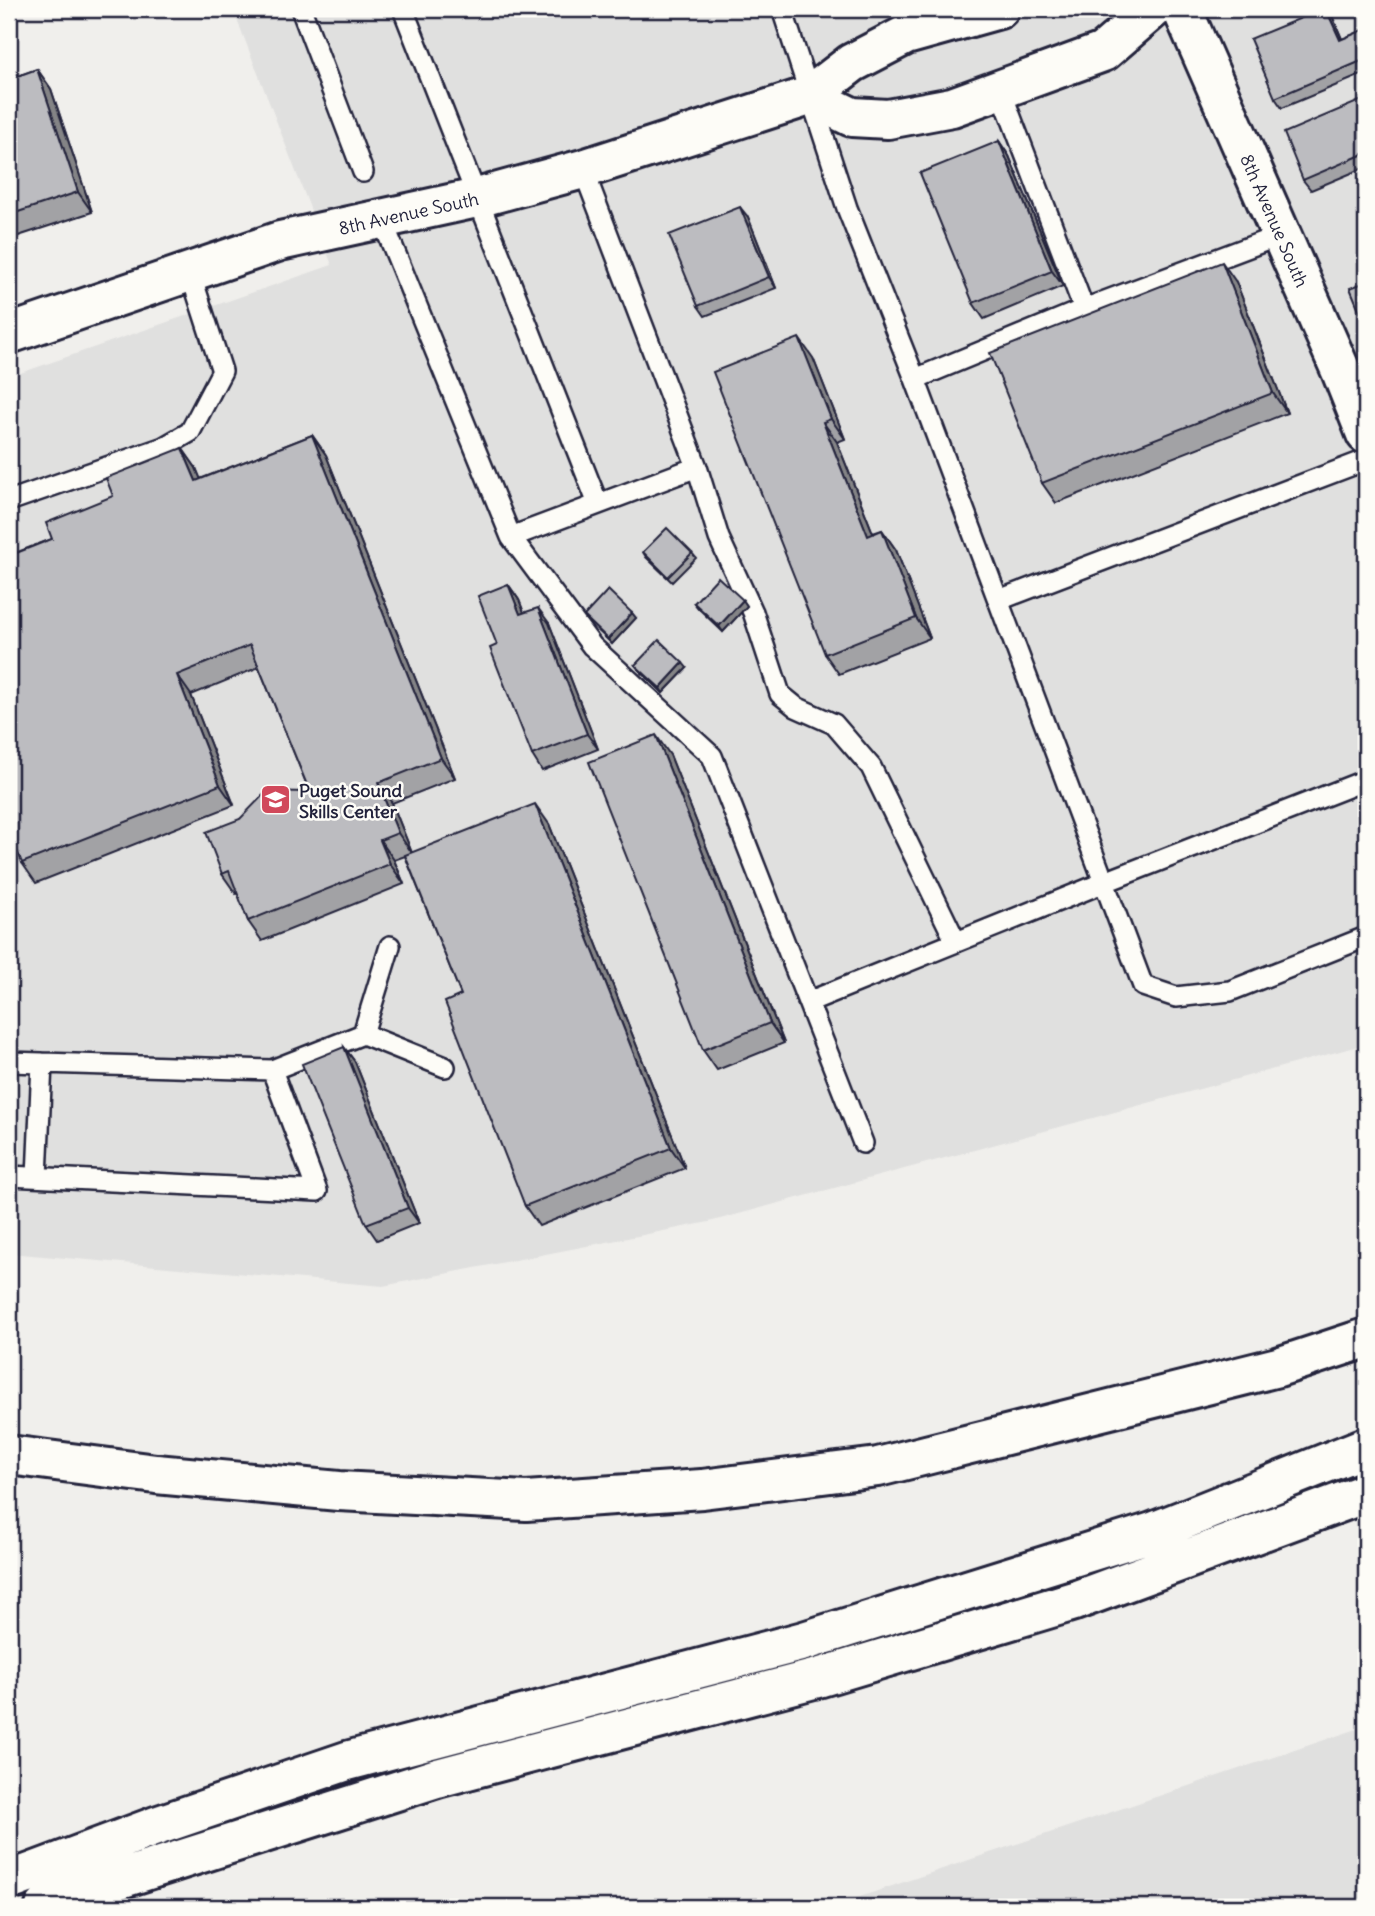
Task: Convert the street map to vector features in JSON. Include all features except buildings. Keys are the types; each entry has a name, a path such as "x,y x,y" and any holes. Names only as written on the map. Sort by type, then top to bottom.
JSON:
{"main road":[{"name":"8th Avenue South","path":"9,334 280,241 477,198 583,169 809,96 852,63 906,35 999,9"},
{"path":"809,96 852,117 888,118 952,107 1103,52 1153,9"},
{"name":"8th Avenue South","path":"1182,9 1366,434"},
{"path":"9,1455 156,1474 339,1491 526,1501 702,1489 878,1466 1278,1367 1366,1338"},
{"path":"9,1881 156,1826 347,1761 804,1641 1153,1532 1366,1447"},
{"path":"45,1907 120,1879 437,1778 821,1676 1074,1601 1366,1493"}],"lane":[{"path":"301,9 363,173"},
{"path":"403,9 598,504"},
{"path":"782,9 847,208 915,379 1143,986 1176,997 1230,990 1366,937"},
{"path":"1001,91 1084,309"},
{"path":"583,169 696,467 719,538 753,612 780,694 796,707 834,724 871,767 956,942"},
{"path":"382,219 511,537 592,646 712,756 863,1143"},
{"path":"915,379 1084,309 1281,235"},
{"path":"9,501 164,447 190,432 222,371 190,272"},
{"path":"999,600 1366,460"},
{"path":"511,537 696,467"},
{"path":"808,1002 1366,780"},
{"path":"363,1034 390,946"},
{"path":"9,1062 272,1070 363,1034 444,1067"},
{"path":"37,1177 42,1063"},
{"path":"9,1176 317,1191 272,1070"}],"shaded area":[{"path":"233,9 1366,9 1366,1044 709,1222 383,1286 9,1253 9,377 332,265"},
{"path":"1366,1726 1366,1907 830,1907"}],"place":[{"name":"Puget Sound Skills Center","path":"276,800"}]}
